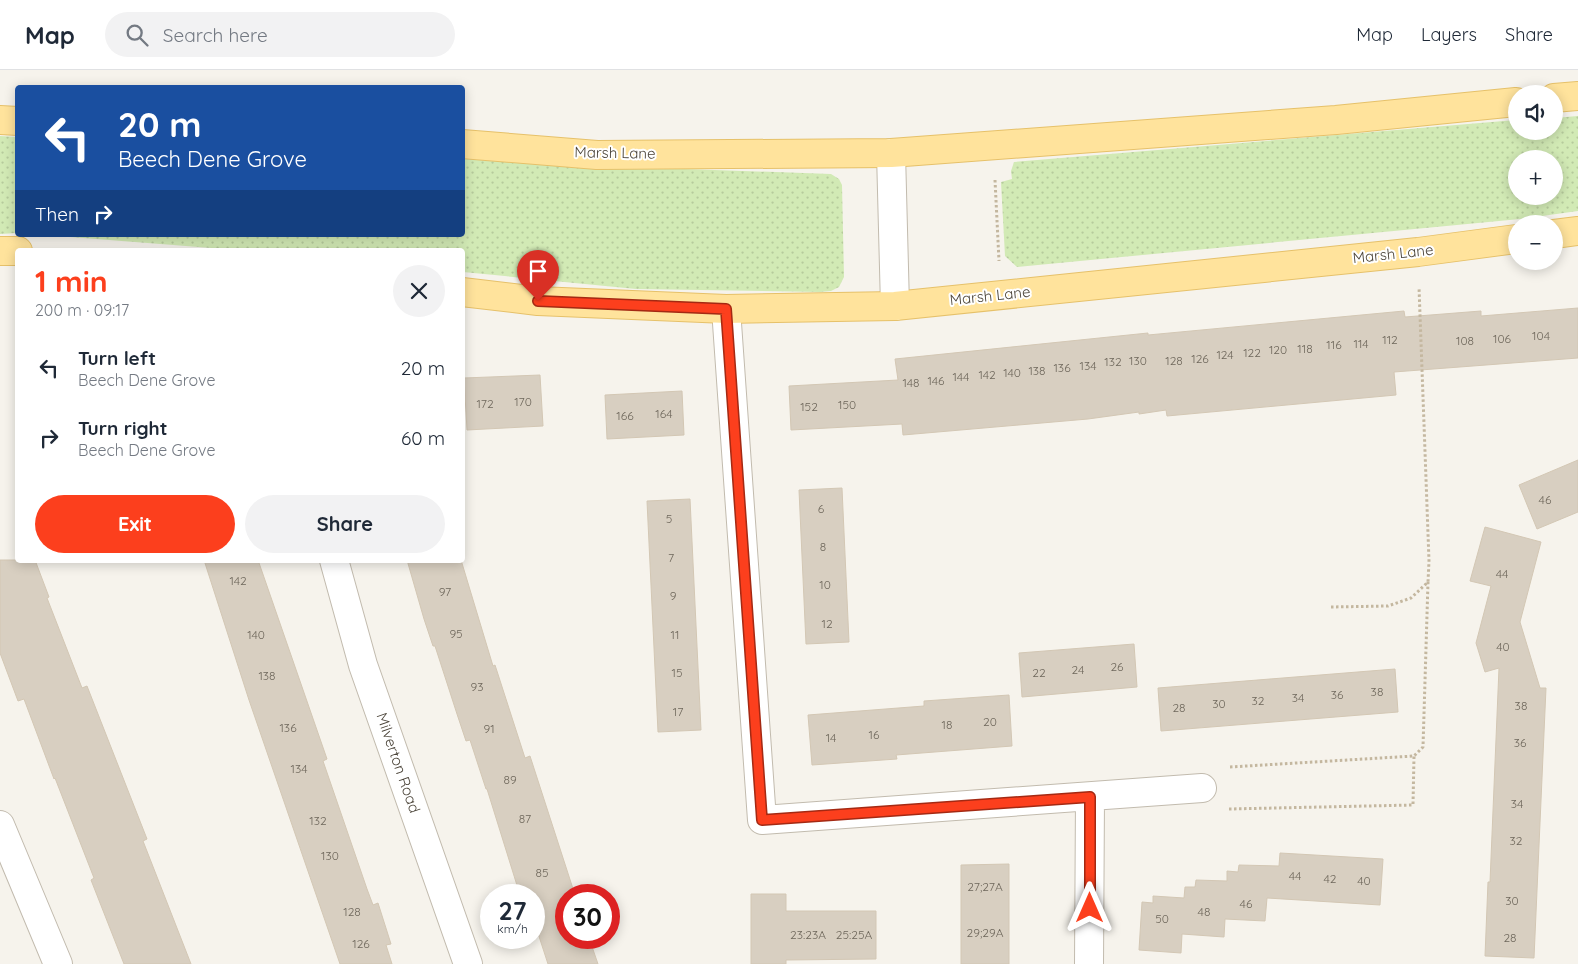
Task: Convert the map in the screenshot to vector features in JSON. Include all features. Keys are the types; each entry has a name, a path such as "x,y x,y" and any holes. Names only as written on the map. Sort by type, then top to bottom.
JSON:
{"main road":[{"path":"1563,97 1578,96"},
{"name":"Marsh Lane","path":"465,144 597,155 891,153 1336,120 1508,103"},
{"path":"0,120 15,121"},
{"path":"1563,233 1578,231"},
{"name":"Marsh Lane","path":"465,292 538,301 726,309 895,306 1418,252 1508,240"},
{"path":"0,251 15,251"}],"street":[{"path":"891,153 895,306"},
{"path":"726,309 762,820 1202,788"},
{"name":"Milverton Road","path":"335,563 363,665 468,964"},
{"path":"1089,964 1090,797"},
{"path":"0,825 58,964"}],"path":[{"path":"993,146 1001,294"},
{"path":"1414,756 1413,805 1203,809 1202,769 1414,756 1423,747 1429,561 1418,252"},
{"path":"1331,607 1388,606 1411,598 1428,582"}],"green space":[{"path":"1578,116 1578,211 1549,215 1508,215 1508,220 1017,267 1005,256 1001,182 1012,179 1011,171 1014,162 1508,121 1508,140 1563,140 1563,117"},
{"path":"0,136 15,137 15,233 0,234"},
{"path":"465,157 571,165 831,174 839,179 842,185 844,277 839,287 831,291 636,289 465,272 465,248 211,248 71,237 465,237"}],"building":[{"path":"1578,308 1578,358 1394,372 1396,395 1167,416 1166,410 1139,414 1139,412 1088,419 903,435 902,424 791,430 789,386 898,380 895,359 1148,333 1148,335 1404,311 1405,317 1481,311 1481,316"},
{"path":"540,375 543,426 467,430 465,378"},
{"path":"682,391 684,435 607,439 605,395"},
{"path":"1578,460 1578,512 1537,529 1519,485"},
{"path":"842,488 849,642 806,644 799,490"},
{"path":"690,499 701,730 658,732 647,501"},
{"path":"1485,527 1541,542 1520,622 1540,688 1546,688 1534,958 1485,956 1499,668 1485,672 1476,643 1491,586 1470,581"},
{"path":"0,560 15,560 15,563 36,563 49,597 47,598 82,688 87,686 147,839 143,841 191,964 124,964 91,880 94,878 24,699 18,701 0,653"},
{"path":"205,563 259,563 327,759 323,761 367,889 373,905 378,903 391,944 386,945 392,964 340,964 249,700"},
{"path":"408,563 462,563 493,666 495,665 525,758 530,756 571,884 555,884 555,949 593,949 598,964 548,964 543,949 545,949 545,884 517,884 470,740 466,741 435,646 433,646"},
{"path":"1134,644 1137,687 1022,697 1019,653"},
{"path":"1395,669 1398,712 1161,731 1158,688"},
{"path":"1009,695 1012,746 896,755 897,759 812,765 808,715 924,706 924,701"},
{"path":"1280,853 1383,859 1380,905 1267,898 1265,921 1225,919 1224,937 1182,934 1181,953 1139,950 1142,902 1153,903 1153,896 1184,898 1185,887 1195,887 1196,880 1227,881 1227,871 1238,872 1239,865 1279,866"},
{"path":"1009,864 1009,964 961,964 961,865"},
{"path":"751,894 786,894 786,911 876,911 876,959 786,960 786,964 751,964"}],"route":[{"path":"538,301 726,309 762,820 1090,797 1090,908"}]}
